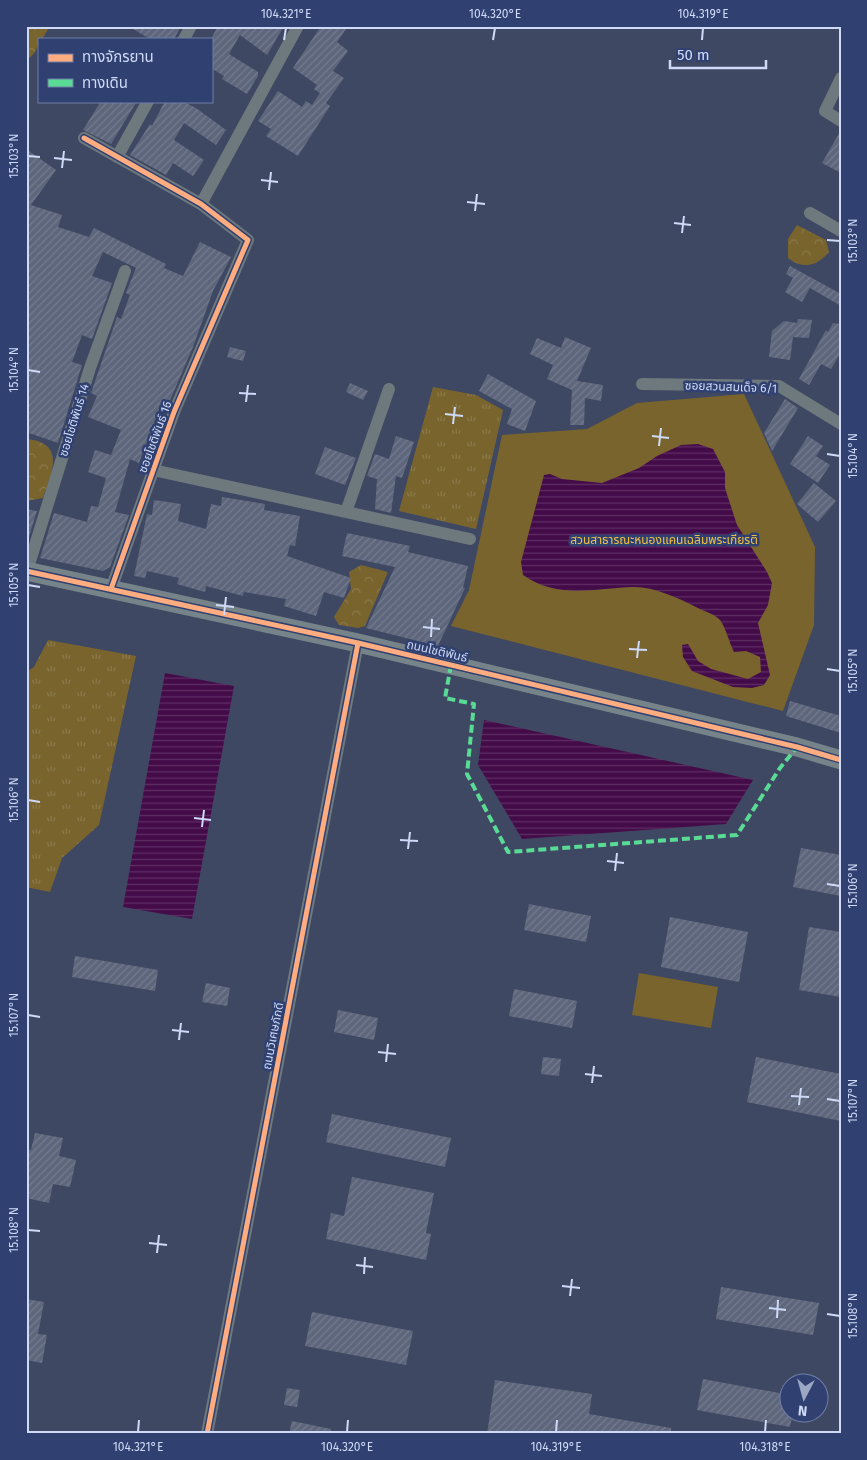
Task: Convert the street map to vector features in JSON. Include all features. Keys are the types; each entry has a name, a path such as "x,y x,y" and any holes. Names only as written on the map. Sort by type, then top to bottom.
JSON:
{"street":[{"path":"185,38 191,26"},
{"path":"84,138 201,204 298,26"},
{"path":"841,78 825,111 841,121"},
{"path":"117,157 147,102"},
{"name":"ซอยโชติพันธ์ 16","path":"111,589 174,412 248,240 201,204"},
{"path":"810,213 841,231"},
{"name":"ซอยโชติพันธ์ 14","path":"27,571 90,368 125,271"},
{"name":"ซอยสวนสมเด็จ 6/1","path":"642,384 779,386 841,424"},
{"path":"346,512 389,389"},
{"path":"154,470 470,539"},
{"name":"ถนนโชติพันธ์","path":"27,571 358,643 797,747 841,760"},
{"name":"ถนนวิเศษภักดี","path":"207,1434 358,643"}],"green space":[{"path":"26,26 50,26 43,38 38,38 38,45 34,54 26,60"},
{"path":"797,225 826,240 829,252 820,261 804,265 788,258 788,239"},
{"path":"433,387 476,395 503,410 476,529 399,511"},
{"name":"สวนสาธารณะหนองแคนเฉลิมพระเกียรติ","path":"744,394 815,547 814,625 783,711 451,626 469,590 502,435 587,429 637,403"},
{"path":"26,439 39,441 47,446 53,460 50,479 43,498 26,501"},
{"path":"361,565 388,572 365,626 358,628 339,625 334,617 351,589 349,572"},
{"path":"48,640 136,656 99,825 62,858 50,892 26,887 26,672 34,667"},
{"path":"639,973 718,987 711,1028 632,1015"}],"shaded area":[{"path":"698,444 713,449 725,472 725,488 737,525 772,583 768,605 758,623 770,675 764,685 752,688 733,687 692,671 683,657 682,645 688,644 698,661 711,669 748,679 761,672 760,657 746,651 734,652 722,623 712,614 674,597 642,587 577,591 563,590 536,583 523,575 521,562 544,475 550,474 562,479 602,483 639,468 657,456 681,445"},
{"path":"165,673 234,686 192,919 123,907"},
{"path":"484,720 753,780 726,824 522,839 478,765"}],"building":[{"path":"128,26 181,26 175,38 148,38"},
{"path":"218,26 284,26 267,55 240,35 229,54 258,72 258,76 247,94 222,79 224,76 212,69 212,38"},
{"path":"321,26 348,26 337,42 348,51 333,71 344,78 326,103 330,106 298,156 266,136 271,129 258,121 278,91 302,107 306,101 312,105 320,93 314,89 317,85 293,68"},
{"path":"100,102 136,102 111,144 83,130"},
{"path":"164,102 184,102 196,108 226,130 216,145 184,123 174,140 204,160 193,176 173,163 166,175 130,155 150,124 152,126"},
{"path":"841,130 841,173 822,163"},
{"path":"26,149 56,170 31,205 62,215 58,227 89,237 94,228 166,264 164,268 183,276 200,242 231,257 213,291 193,347 165,412 159,409 139,463 130,459 115,512 129,515 110,567 103,571 40,558 54,513 87,522 91,506 98,507 106,478 88,472 95,450 111,455 121,430 88,417 97,396 91,393 117,317 121,319 130,295 126,293 136,268 103,252 92,276 112,283 92,339 82,335 72,362 82,365 58,443 26,432"},
{"path":"790,266 841,294 841,306 810,288 802,302 785,292 793,278 786,274"},
{"path":"798,319 812,320 809,338 793,337 790,360 769,357 772,331 784,321 797,323"},
{"path":"833,323 841,324 841,352 831,369 821,364 809,385 799,379 826,330 828,332"},
{"path":"565,337 591,348 577,381 603,385 601,401 585,398 584,425 570,425 572,390 547,379 553,365 530,354 537,338 561,348"},
{"path":"230,347 246,351 243,361 227,357"},
{"path":"488,374 536,401 525,431 507,424 512,409 479,391"},
{"path":"350,383 368,391 363,400 346,392"},
{"path":"785,399 798,408 772,451 764,433"},
{"path":"396,436 414,442 402,478 396,476 391,513 375,509 377,479 367,476 375,454 389,459"},
{"path":"808,436 823,446 816,456 830,465 818,483 790,464"},
{"path":"325,447 356,458 345,485 315,474"},
{"path":"814,483 836,501 818,522 797,504"},
{"path":"222,497 265,504 264,510 300,516 295,546 290,545 287,556 351,578 344,598 324,592 316,616 284,606 286,599 244,592 243,596 206,586 205,592 177,584 179,578 147,571 145,578 134,576 147,514 152,515 154,500 181,504 178,521 206,529 211,504 221,506"},
{"path":"26,509 37,511 26,546"},
{"path":"347,533 410,546 408,552 468,566 463,588 465,588 438,646 366,628 395,567 342,556"},
{"path":"790,701 841,716 841,733 786,716"},
{"path":"801,848 841,855 841,896 793,887"},
{"path":"529,904 591,916 586,942 524,930"},
{"path":"670,917 748,932 739,982 661,967"},
{"path":"809,927 841,932 841,997 799,990"},
{"path":"75,956 158,970 155,991 72,977"},
{"path":"206,983 230,988 227,1006 202,1002"},
{"path":"514,989 577,1001 572,1028 509,1016"},
{"path":"338,1010 378,1018 374,1040 334,1032"},
{"path":"543,1057 561,1059 559,1076 541,1074"},
{"path":"756,1057 841,1074 841,1121 747,1102"},
{"path":"332,1114 451,1138 445,1167 326,1142"},
{"path":"35,1133 63,1138 59,1156 76,1160 70,1187 53,1184 49,1203 26,1198 26,1149 31,1150"},
{"path":"352,1177 434,1193 426,1233 431,1234 426,1260 326,1239 331,1213 344,1216"},
{"path":"721,1287 819,1303 813,1335 716,1319"},
{"path":"26,1299 44,1302 38,1334 47,1335 42,1363 26,1360"},
{"path":"312,1312 413,1331 406,1365 305,1346"},
{"path":"703,1379 780,1393 780,1422 791,1422 790,1427 697,1410"},
{"path":"495,1380 592,1394 589,1414 671,1428 671,1434 487,1434"},
{"path":"287,1388 300,1390 297,1407 284,1405"},
{"path":"292,1421 331,1429 331,1434 289,1434"}],"marked path":[{"path":"451,665 445,698 474,704 467,774 508,852 737,835 780,768 797,747"}],"cycle path":[{"path":"84,138 201,204 248,240 174,412 111,589"},
{"path":"26,571 358,643 797,747 841,760"},
{"path":"207,1434 358,643"}]}
